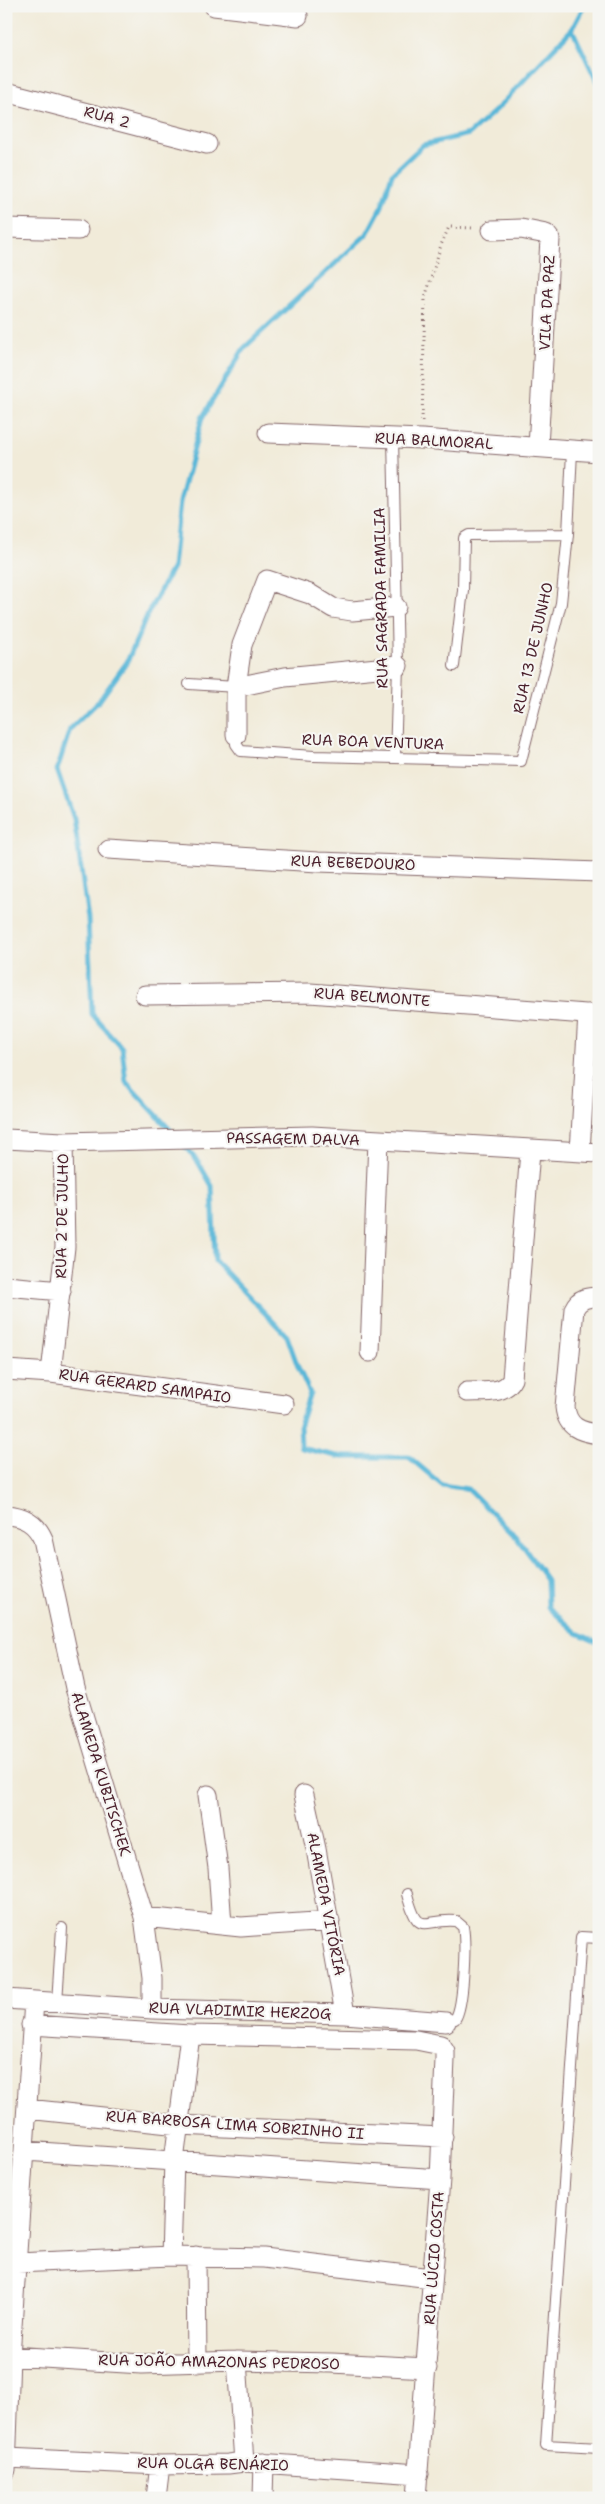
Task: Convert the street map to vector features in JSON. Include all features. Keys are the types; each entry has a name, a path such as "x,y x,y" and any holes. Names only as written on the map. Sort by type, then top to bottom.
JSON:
{"street":[{"path":"214,6 298,16"},
{"name":"RUA 2","path":"6,92 207,144"},
{"path":"6,228 78,230"},
{"name":"VILA DA PAZ","path":"492,230 521,228 546,234 550,239 538,447"},
{"name":"RUA BALMORAL","path":"268,433 393,438 599,452"},
{"path":"236,735 236,687 242,646 267,580 310,594 333,608 352,611 396,607"},
{"path":"236,687 285,676 398,666"},
{"name":"RUA BEBEDOURO","path":"108,849 318,862 599,872"},
{"name":"RUA BELMONTE","path":"145,995 310,993 593,1014"},
{"path":"589,1152 593,1014"},
{"name":"PASSAGEM DALVA","path":"6,1139 63,1142 266,1136 378,1140 530,1151 589,1152"},
{"path":"370,1352 378,1140"},
{"name":"RUA 2 DE JULHO","path":"51,1373 65,1247 63,1142"},
{"path":"467,1392 503,1390 509,1386 512,1379 530,1151"},
{"name":"RUA 2 DE JULHO","path":"6,1286 61,1291"},
{"path":"599,1297 584,1298 574,1309 565,1407 566,1415 571,1424 579,1431 599,1434"},
{"name":"RUA GERARD SAMPAIO","path":"6,1370 51,1373 284,1404"},
{"name":"ALAMEDA KUBITSCHEK","path":"6,1515 24,1518 33,1523 43,1539 75,1688 144,1916 152,1978 152,2009"},
{"path":"208,1795 218,1868 222,1925"},
{"name":"ALAMEDA VITÓRIA","path":"304,1795 330,1921 346,2014"},
{"path":"144,1916 222,1925 260,1927 330,1921"},
{"name":"RUA VLADIMIR HERZOG","path":"6,1998 152,2009 346,2014 446,2022"},
{"path":"7,2464 10,2356 34,2000"},
{"name":"RUA LÚCIO COSTA","path":"31,2025 190,2035 416,2040 441,2045 445,2052 443,2137 416,2498"},
{"path":"171,2256 174,2162 190,2035"},
{"name":"RUA BARBOSA LIMA SOBRINHO II","path":"27,2109 178,2124 443,2137"},
{"path":"25,2151 440,2179"},
{"path":"16,2262 171,2256 264,2258 431,2278"},
{"path":"196,2256 197,2363"},
{"name":"RUA JOÃO AMAZONAS PEDROSO","path":"10,2356 142,2364 237,2361 427,2368"},
{"path":"237,2361 244,2462"},
{"name":"RUA OLGA BENÁRIO","path":"7,2464 160,2465 244,2462 419,2474"},
{"path":"263,2498 264,2463"},
{"path":"156,2498 160,2465"}],"lane":[{"name":"RUA SAGRADA FAMILIA","path":"393,438 398,666 395,757"},
{"name":"RUA 13 DE JUNHO","path":"521,761 561,603 568,534 572,451"},
{"path":"454,666 463,590 464,538 469,535 568,534"},
{"path":"189,684 236,687"},
{"name":"RUA BOA VENTURA","path":"236,735 236,744 241,751 521,761"},
{"path":"407,1894 413,1916 419,1922 436,1924 456,1921 463,1927 465,1970 459,2012 455,2019 446,2022"},
{"path":"56,2002 62,1928"},
{"path":"599,1938 581,1937 546,2445 599,2448"}],"path":[{"path":"422,440 425,298 441,245 450,227 492,230"}],"waterway":[{"path":"175,1135 126,1082 122,1048 92,1014 88,919 74,819 57,770 70,729 99,701 127,662 149,611 173,567 180,502 202,418 244,348 367,234 382,206 392,174 423,145 469,134 496,110 572,29 584,6"},
{"path":"572,29 599,86"},
{"path":"182,1143 198,1162 212,1186 215,1261 287,1336 310,1393 300,1424 301,1448 341,1457 409,1457 442,1485 468,1489 517,1538 547,1580 548,1607 577,1633 599,1643"}]}
